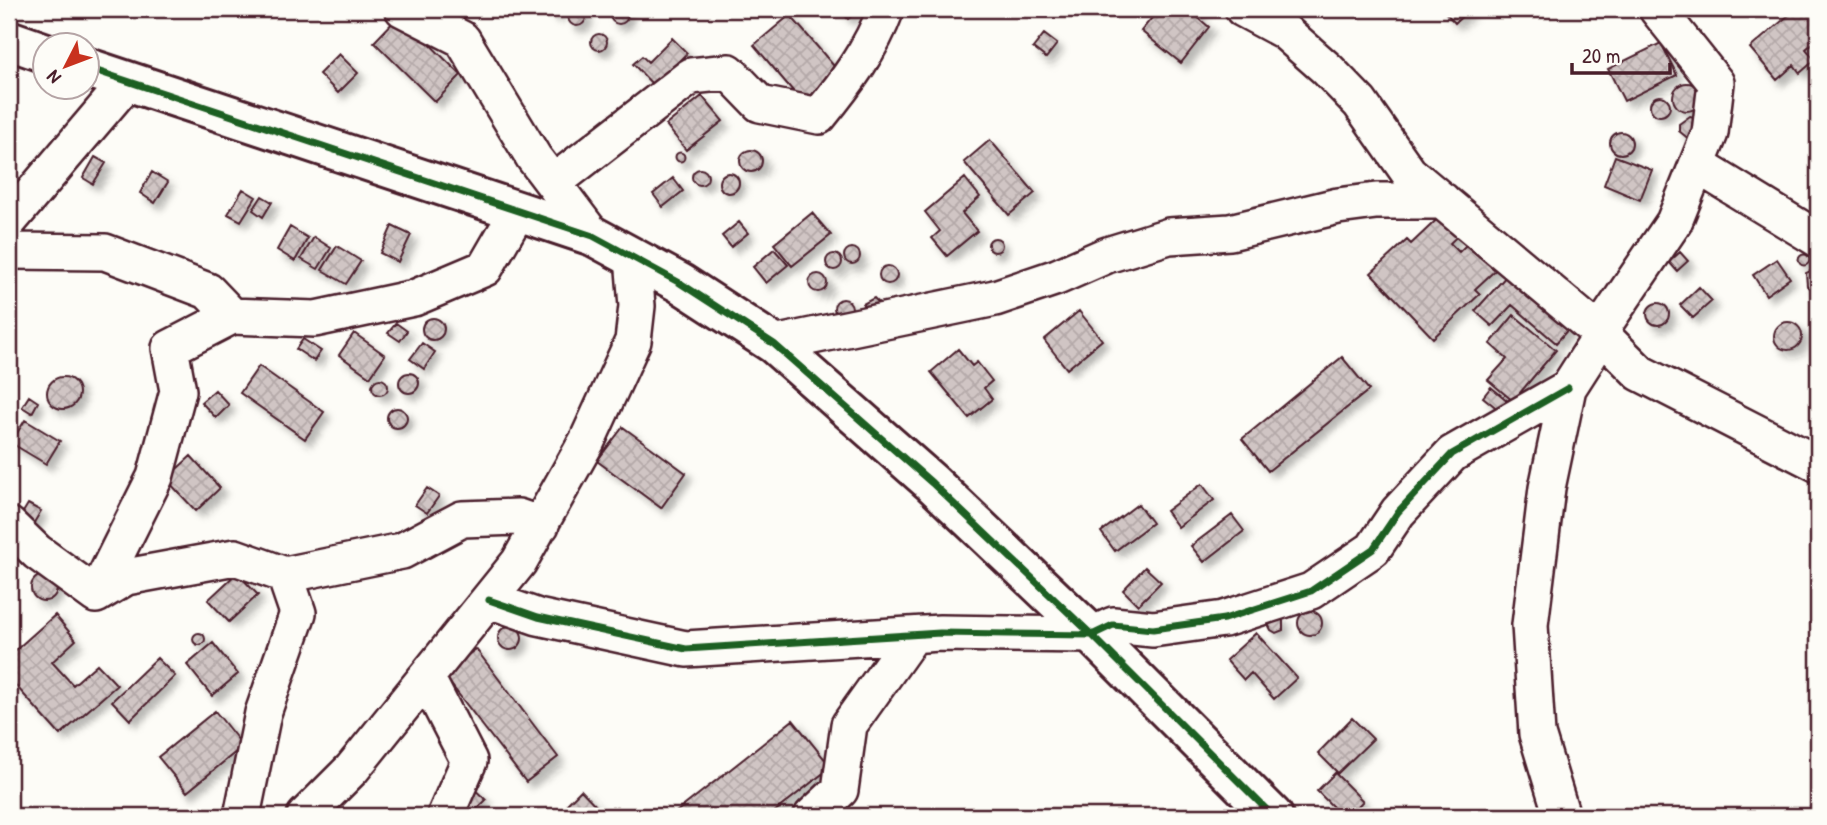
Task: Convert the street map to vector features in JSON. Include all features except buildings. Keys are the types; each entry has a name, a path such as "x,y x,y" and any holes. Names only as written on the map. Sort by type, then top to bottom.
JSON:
{"street":[{"path":"403,9 463,24 534,158 593,236"},
{"path":"553,183 691,76 729,72 761,104 819,116 848,80 878,32 886,9"},
{"path":"1243,9 1284,31 1327,69 1360,103 1409,173 1602,335 1640,373 1818,464"},
{"path":"1562,816 1537,734 1530,625 1547,488 1568,388 1602,335 1606,323 1674,222 1710,133 1716,83 1657,9"},
{"path":"9,40 32,48"},
{"path":"102,73 593,236 680,283 774,344 932,483 1092,635 1273,816"},
{"path":"9,221 128,81"},
{"path":"1697,164 1818,239"},
{"path":"774,344 995,298 1057,277 1107,255 1169,236 1230,232 1338,206 1376,201 1443,201"},
{"path":"96,595 155,477 178,391 170,348 232,316 315,319 414,298 485,268 518,211"},
{"path":"9,251 105,252 208,290 232,316"},
{"path":"305,816 352,769 519,562 587,442 633,341 637,306 633,257"},
{"path":"489,600 538,617 686,649 913,635 1092,635 1113,625 1153,629 1224,619 1311,591 1373,549 1398,512 1452,454 1568,388"},
{"path":"96,595 126,577 235,557 285,575 402,551 462,519 518,517 541,524"},
{"path":"9,525 37,552 96,595"},
{"path":"242,816 263,713 298,613 285,575"},
{"path":"812,816 840,790 849,725 913,635"},
{"path":"428,675 430,685 469,761 445,816"}],"cycle path":[{"path":"102,73 593,236 680,283 774,344 932,483 1092,635 1273,816"},
{"path":"489,600 538,617 686,649 940,633 1092,635 1113,625 1153,629 1224,619 1311,591 1373,549 1398,512 1452,454 1568,388"}]}
